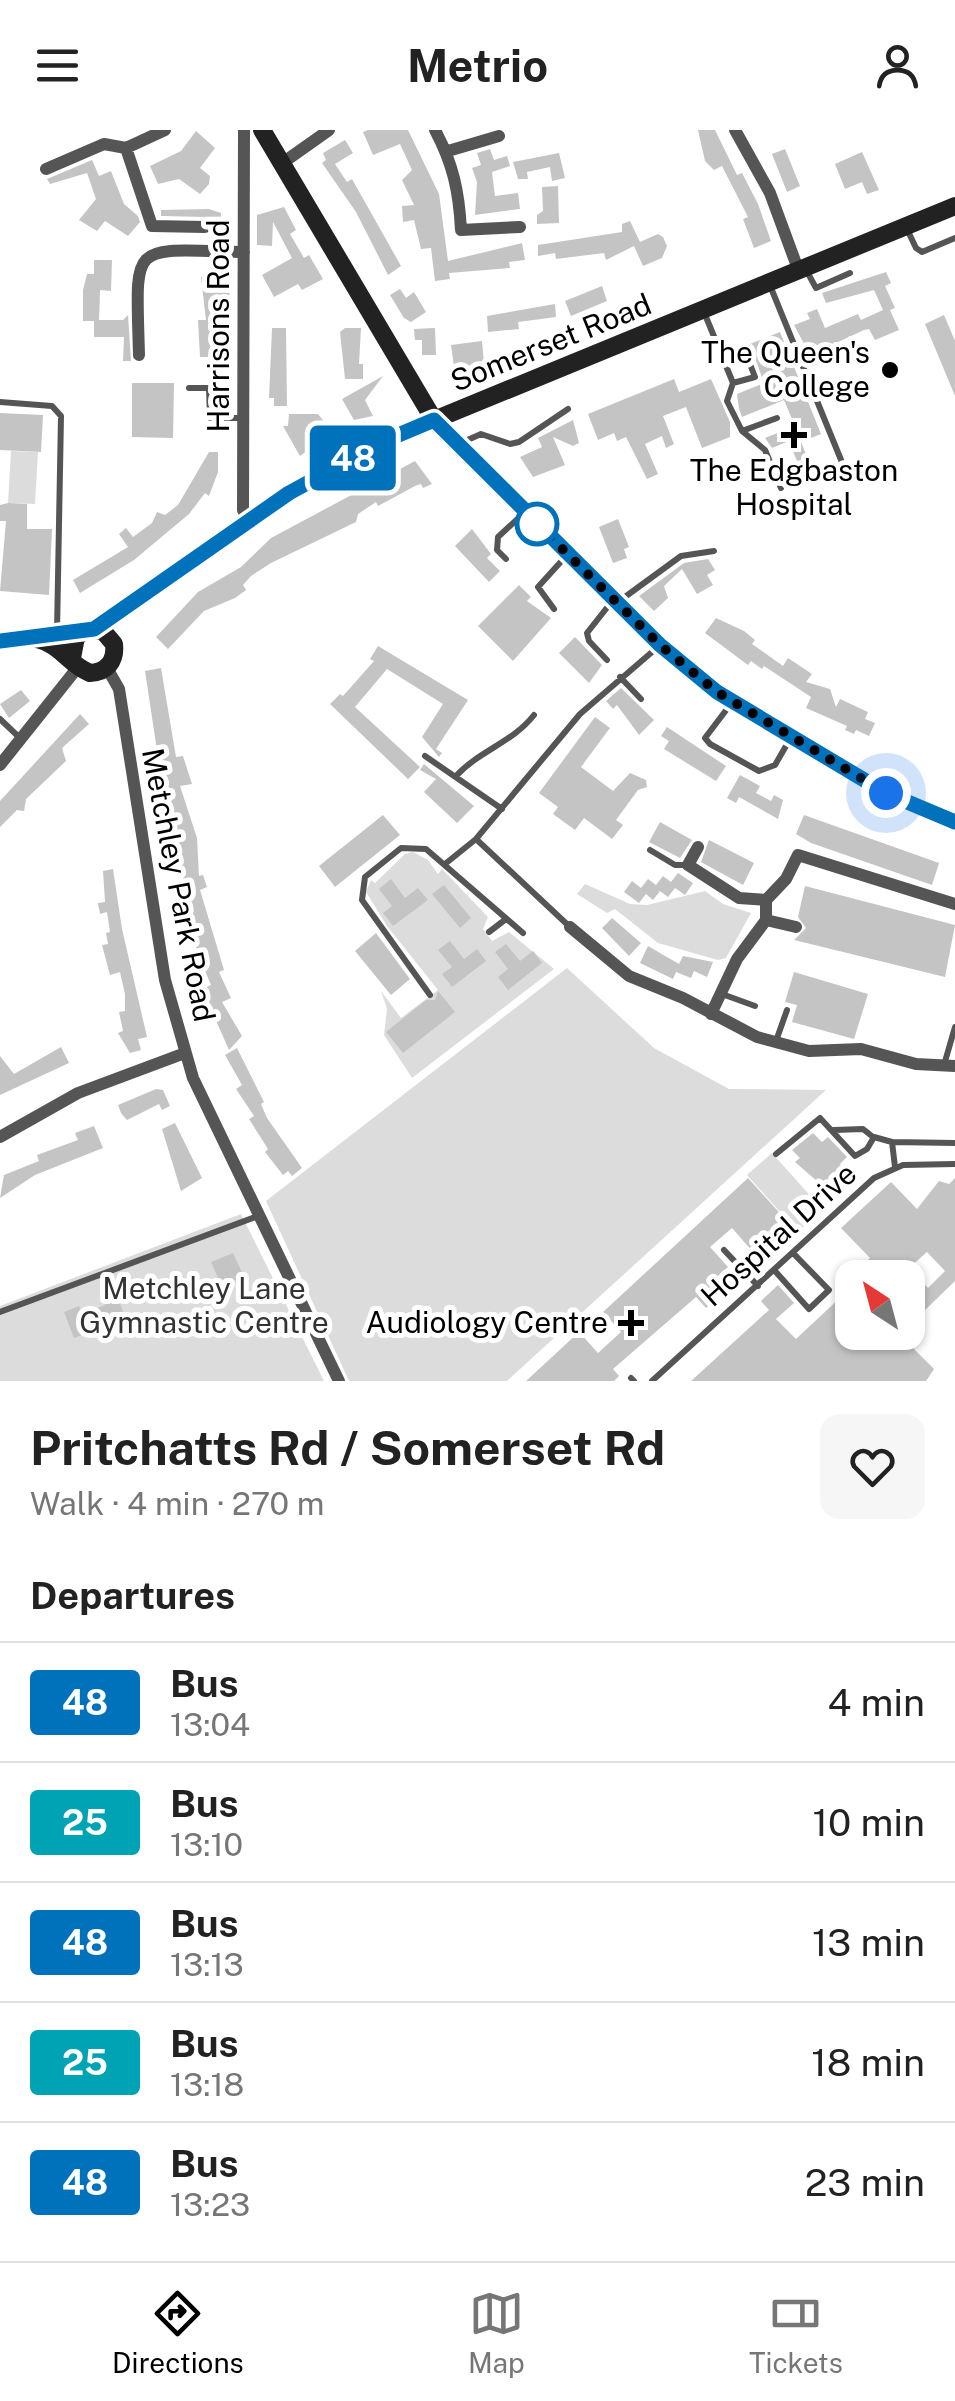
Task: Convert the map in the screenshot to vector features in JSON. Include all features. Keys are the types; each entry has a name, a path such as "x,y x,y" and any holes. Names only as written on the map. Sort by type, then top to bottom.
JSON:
{"street":[{"path":"126,148 166,130"},
{"name":"Harrisons Road","path":"244,130 243,510 248,520"},
{"path":"262,130 434,420 458,446 660,645 733,702 886,793 955,822"},
{"path":"281,164 329,130"},
{"path":"435,130 448,151 459,188 461,230 520,228"},
{"path":"735,130 770,193 801,268"},
{"path":"448,151 499,136"},
{"path":"46,168 115,142 126,148 152,226 205,227"},
{"name":"Somerset Road","path":"95,633 118,618 136,598 248,520 384,441 955,206"},
{"path":"140,355 137,270 146,256 161,250 244,252"},
{"path":"0,641 56,632 95,633 115,652 107,668 90,673 55,644 34,638"},
{"path":"0,765 22,740 75,662 72,644 95,633"},
{"name":"Metchley Park Road","path":"107,668 119,689 165,980 185,1053 339,1381"},
{"path":"698,847 688,865 739,898 766,900"},
{"path":"711,1014 737,958 766,920 766,900 786,878 798,855 955,904"},
{"path":"766,920 796,927"},
{"path":"570,928 629,976 776,1042 809,1051 862,1049 949,1066"},
{"path":"0,1138 78,1093 185,1053"}],"lane":[{"path":"906,226 916,248 922,252 955,238"},
{"path":"801,268 816,288 850,273"},
{"path":"768,282 850,482"},
{"path":"704,310 733,383 727,401 742,432 765,450 780,488"},
{"path":"722,357 744,349 754,377 733,383"},
{"path":"189,388 209,388 210,418 244,418"},
{"path":"0,402 52,406 61,416 56,632"},
{"path":"458,446 481,434 510,444 519,442 568,409"},
{"path":"742,432 777,418"},
{"path":"506,559 497,550 498,537 526,512"},
{"path":"607,660 587,633 615,601 682,556 714,551"},
{"path":"554,608 538,588 568,554"},
{"path":"445,864 476,839 580,714 660,645"},
{"path":"620,676 641,699"},
{"path":"733,702 705,738 710,744 759,771 775,765 790,738"},
{"path":"456,776 472,759 522,731 534,715"},
{"path":"0,719 22,740"},
{"path":"425,756 502,810"},
{"path":"476,839 570,928"},
{"path":"430,995 368,909 360,890 365,877 402,848 426,849 522,933"},
{"path":"650,850 675,865 688,865"},
{"path":"489,932 506,919"},
{"path":"722,994 755,1006"},
{"path":"776,1042 787,1010"},
{"path":"949,1066 955,1027"},
{"path":"776,1154 814,1120 822,1120 855,1156 867,1149 874,1137"},
{"path":"832,1130 863,1129 892,1142 955,1143"},
{"path":"892,1142 895,1167"},
{"name":"Hospital Drive","path":"652,1381 874,1178 895,1167 955,1164"},
{"path":"0,1312 259,1216"},
{"path":"724,1250 758,1286"},
{"path":"775,1271 809,1308 829,1290 794,1253"}],"green space":[{"path":"11,451 38,452 35,504 8,503"},
{"path":"413,852 428,860 438,874 442,869 488,917 483,929 492,941 509,932 554,969 412,1078 384,1035 387,1009 381,991 401,1018 438,990 387,926 366,892 371,880 375,883 405,854"},
{"path":"585,884 630,904 647,905 705,891 723,904 751,913 726,958 718,960 658,943 615,909 607,913 577,894"},
{"path":"567,968 654,1048 729,1089 826,1090 507,1381 349,1381 266,1201"},
{"path":"772,1153 823,1210 798,1232 747,1175"},
{"name":"Metchley Lane Gymnastic Centre","path":"241,1214 324,1381 0,1381 0,1306"}],"building":[{"path":"408,130 439,194 448,261 522,243 525,260 509,262 510,268 449,273 450,279 435,281 431,248 421,249 414,220 403,222 402,206 414,205 402,180 412,170 400,144 373,155 363,132"},
{"path":"698,130 715,130 737,175 742,173 758,204 771,241 754,248 743,219 748,217 722,166 714,170 705,161"},
{"path":"196,131 215,148 200,168 210,176 209,184 200,194 179,179 158,184 150,166 181,151"},
{"path":"345,140 353,153 335,164 347,182 352,179 401,266 388,275 356,212 322,163 326,160 323,153"},
{"path":"490,149 494,160 507,156 510,166 492,172 495,196 518,193 520,209 475,215 477,182 472,168 481,165 477,153"},
{"path":"785,149 800,186 787,192 772,154"},
{"path":"862,152 879,190 867,194 862,182 845,189 835,164"},
{"path":"559,153 565,178 552,181 550,167 527,172 528,179 518,179 513,162"},
{"path":"92,160 99,176 111,171 124,204 138,216 140,222 128,236 105,221 97,231 79,220 96,199 87,173 50,184 47,179"},
{"path":"558,186 559,223 537,224 537,215 543,211 542,187"},
{"path":"284,207 296,230 290,234 323,279 302,290 298,284 274,297 262,275 292,258 273,222 272,246 257,245 257,215"},
{"path":"209,209 221,213 221,229 215,229 206,217 161,216 161,210"},
{"path":"630,221 640,242 658,234 663,237 667,246 662,258 643,266 634,246 606,260 604,253 556,259 555,253 538,256 538,245 622,232 622,224"},
{"path":"94,260 112,260 111,291 100,290 99,320 123,320 128,315 131,361 123,361 124,337 94,337 94,321 83,321 83,290 87,274 94,274"},
{"path":"209,261 229,262 230,357 200,357 198,320 206,320 201,277 209,277"},
{"path":"886,272 891,283 885,286 895,308 890,310 899,330 875,340 869,329 864,330 810,355 794,325 810,319 807,313 817,309 825,328 858,314 861,320 883,310 874,290 826,303 822,293"},
{"path":"602,286 607,301 571,316 565,301"},
{"path":"400,289 406,298 414,292 426,312 411,322 404,318 390,295"},
{"path":"555,304 556,317 518,322 519,329 488,332 487,316"},
{"path":"944,315 955,341 955,396 925,324"},
{"path":"272,328 286,328 287,406 274,406 274,398 269,398"},
{"path":"361,328 359,364 363,364 363,379 345,379 340,332"},
{"path":"435,328 436,355 422,355 422,340 415,340 414,329"},
{"path":"780,332 821,434 801,442 812,469 802,474 789,441 772,448 765,438 795,426 784,400 742,417 739,409 737,394 764,383 750,344"},
{"path":"482,341 484,364 454,367 451,345"},
{"path":"383,376 365,400 373,416 354,420 342,399"},
{"path":"674,379 679,392 711,379 730,422 730,437 702,448 686,407 663,416 674,444 666,448 662,436 645,444 658,474 647,479 626,437 617,441 614,433 598,440 588,414"},
{"path":"132,383 174,383 173,438 132,437"},
{"path":"0,413 43,415 41,452 0,450"},
{"path":"289,414 318,414 333,433 300,456 283,426 288,426"},
{"path":"573,420 579,443 573,446 553,437 565,465 533,477 520,457 542,447 538,438"},
{"path":"209,452 218,452 218,472 209,496 205,493 189,514 134,560 80,593 73,580 128,547 119,534 126,528 133,537 152,523 157,512 165,515 178,505"},
{"path":"415,461 432,484 415,486 378,506 376,502 358,514 356,522 271,563 251,576 243,585 246,590 235,598 204,611 168,649 156,637 198,592 241,567 271,538"},
{"path":"27,504 27,529 52,529 49,595 0,591 6,521 0,521 0,505"},
{"path":"618,519 629,547 624,549 627,558 613,563 599,527"},
{"path":"472,529 491,554 487,558 500,571 489,582 455,546"},
{"path":"708,559 715,570 707,575 713,585 697,594 682,569 664,586 668,598 654,611 639,596 684,563"},
{"path":"519,585 531,597 527,601 551,618 513,661 478,626"},
{"path":"716,618 744,631 755,640 752,644 783,666 788,658 812,674 806,682 830,689 836,707 840,699 868,712 865,719 875,723 869,736 845,730 847,726 806,708 811,697 764,666 762,669 751,661 748,665 705,633"},
{"path":"575,637 602,665 589,683 559,653"},
{"path":"378,646 468,700 436,749 442,753 439,757 422,737 443,704 387,669 355,707 420,767 408,779 330,704 340,694 343,696 374,661 370,659"},
{"path":"161,668 176,757 183,756 192,784 180,786 197,838 199,876 203,875 207,887 200,890 224,970 219,972 231,998 222,1002 242,1036 229,1050 202,989 211,985 197,952 194,937 198,935 166,810 145,671"},
{"path":"621,688 654,720 639,735 617,705 613,709 606,701"},
{"path":"21,690 30,701 9,718 0,704"},
{"path":"80,714 89,724 62,748 66,761 26,799 24,811 17,810 0,827 0,801"},
{"path":"595,717 610,728 581,767 613,791 630,773 646,780 647,787 638,790 616,820 623,825 612,839 584,818 575,830 553,814 558,807 539,793"},
{"path":"667,727 726,766 716,781 664,749 669,741 661,736"},
{"path":"424,764 474,806 457,823 424,792 436,779 420,770"},
{"path":"740,775 760,786 756,793 771,801 774,795 783,800 778,819 739,797 736,803 727,798"},
{"path":"383,815 400,835 335,887 319,866"},
{"path":"804,815 939,863 932,885 811,843 796,834"},
{"path":"660,822 692,840 680,858 649,842"},
{"path":"709,840 754,863 743,885 701,862"},
{"path":"113,869 122,929 147,1037 138,1039 141,1050 130,1053 118,1033 123,1031 119,1012 125,1011 125,994 120,972 110,975 102,945 108,944 106,933 110,932 107,912 100,914 98,903 105,902 103,871"},
{"path":"678,873 693,883 685,895 675,888 668,897 660,891 653,900 646,894 639,903 624,892 632,881 641,888 648,879 656,885 663,876 671,882"},
{"path":"391,879 405,898 418,888 428,900 393,926 383,913 392,906 379,889"},
{"path":"444,885 471,918 460,928 432,894"},
{"path":"805,886 955,925 945,977 794,940 806,928 798,917"},
{"path":"612,918 641,943 629,956 602,928"},
{"path":"376,933 410,979 391,995 355,951"},
{"path":"450,941 464,959 477,949 486,961 452,987 442,974 452,967 438,950"},
{"path":"506,944 520,961 533,951 542,963 508,990 498,977 508,969 495,952"},
{"path":"648,946 679,964 683,956 713,962 707,977 694,971 691,978 676,972 673,979 640,963"},
{"path":"794,972 868,994 854,1039 792,1022 797,1005 785,1002"},
{"path":"438,991 455,1012 403,1053 386,1032 426,1000 435,1000"},
{"path":"61,1047 69,1063 0,1095 0,1056 14,1074"},
{"path":"237,1048 264,1102 261,1104 267,1118 302,1168 292,1176 288,1171 283,1175 265,1152 268,1149 249,1119 254,1116 236,1089 242,1085 225,1055"},
{"path":"156,1089 163,1090 170,1106 162,1110 159,1104 127,1120 118,1105"},
{"path":"175,1123 202,1178 181,1191 162,1129"},
{"path":"94,1126 103,1148 35,1175 0,1198 4,1175 39,1161 37,1155 78,1140 75,1133"},
{"path":"813,1133 822,1142 828,1137 847,1157 840,1164 852,1177 833,1195 795,1162 800,1158 792,1150"},
{"path":"748,1178 787,1221 753,1252 732,1228 710,1247 728,1267 717,1277 727,1289 706,1308 696,1297 613,1369 619,1376 614,1381 526,1381 579,1332 598,1353 621,1332 603,1312"},
{"path":"955,1178 955,1281 925,1310 925,1285 928,1288 945,1271 927,1252 918,1260 868,1260 841,1228 891,1182 917,1209 939,1181 949,1184"},
{"path":"233,1253 245,1279 223,1289 211,1262"},
{"path":"778,1285 794,1303 776,1319 796,1339 835,1302 835,1350 915,1350 934,1369 926,1381 691,1381 769,1310 761,1301"},
{"path":"116,1293 126,1319 74,1338 64,1312 79,1306 82,1314 105,1305 102,1299"}],"bus line":[{"name":"48","path":"0,641 94,629 289,493 384,441 434,420 660,645 717,692 886,793 955,822"}],"place":[{"name":"The Queen's College","path":"890,370"},
{"name":"The Edgbaston Hospital","path":"794,435"},
{"name":"Audiology Centre","path":"631,1323"}],"route":[{"path":"537,524 660,645 717,692 886,793"}]}
